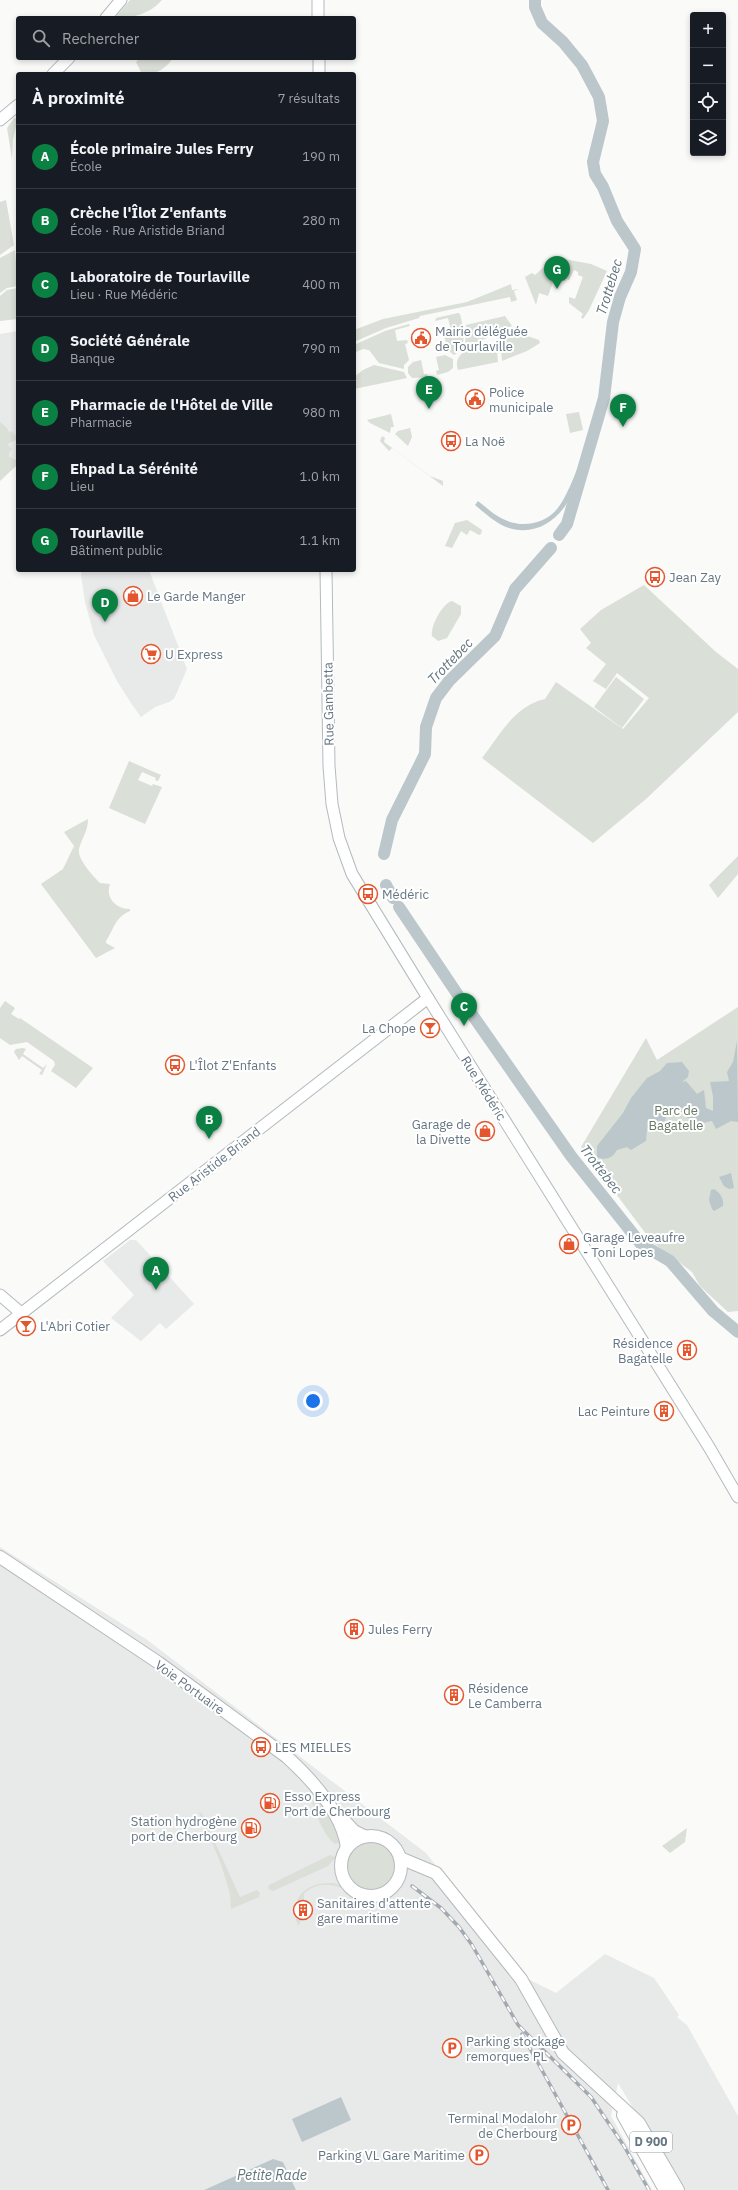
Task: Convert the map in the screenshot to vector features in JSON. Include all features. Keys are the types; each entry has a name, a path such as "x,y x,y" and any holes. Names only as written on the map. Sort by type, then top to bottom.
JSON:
{"main road":[{"path":"108,16 121,0"},
{"path":"318,0 318,16"},
{"path":"55,72 67,60"},
{"path":"319,60 319,72"},
{"path":"0,120 16,107"},
{"name":"Rue Gambetta","path":"326,572 329,766 332,804 338,838"},
{"name":"Rue Médéric","path":"338,838 357,883 639,1335 738,1497"},
{"name":"Rue Aristide Briand","path":"0,1330 428,998"},
{"path":"0,1295 21,1313"},
{"name":"Voie Portuaire","path":"0,1557 184,1681 287,1757 304,1772 322,1793 344,1832 347,1848"},
{"path":"322,1793 349,1826 364,1836"},
{"path":"364,1836 372,1836 386,1840 396,1850 400,1858 400,1874 394,1885 384,1894 370,1896 357,1892 346,1883 341,1871 342,1858 347,1848 364,1836"},
{"path":"400,1858 436,1873 521,1979 562,2053 615,2102"},
{"path":"400,1874 414,1868 427,1869"},
{"name":"D 900","path":"615,2102 665,2190"},
{"name":"D 900","path":"615,2102 639,2123 678,2190"}],"shaded area":[{"path":"16,331 16,465 0,450 0,334"},
{"path":"82,572 150,572 187,669 174,699 155,707 141,717 117,681 94,635 85,602"},
{"path":"130,1240 136,1240 194,1304 166,1329 160,1323 141,1341 111,1318 134,1295 103,1261"},
{"path":"0,1547 146,1639 426,1853 524,1977 556,1993 605,1954 654,1978 679,2015 677,2017 687,2025 738,2116 738,2190 682,2190 618,2083 611,2116 652,2190 296,2190 283,2162 273,2159 204,2190 0,2190"}],"green space":[{"path":"130,0 162,0 147,12 135,16 117,16"},
{"path":"138,60 171,60 164,68 156,72 141,72 136,62"},
{"path":"14,118 16,118 12,159 7,128"},
{"path":"6,200 14,245 0,255 0,202"},
{"path":"15,250 16,286 7,288 0,293 0,258"},
{"path":"559,258 591,264 607,271 589,310 583,319 581,317 583,314 569,303 569,297 575,299 583,277 578,275 578,272 574,270 569,280 566,279 565,281 555,277 548,296 539,293 536,305 525,277 532,273 535,275 545,266"},
{"path":"511,284 512,290 519,289 514,291 517,300 511,302 510,297 420,316 419,318 386,328 356,341 356,329 383,319 467,302"},
{"path":"16,288 16,319 0,321 0,296 7,290"},
{"path":"458,313 460,314 464,336 462,347 459,352 454,355 445,348 448,347 442,332 451,330 448,318 435,321 436,318"},
{"path":"505,316 512,326 498,333 492,332 487,338 465,347 466,325"},
{"path":"409,324 410,326 395,330 397,341 407,340 408,343 405,344 409,360 404,365 404,369 379,363 369,350 363,349 356,352 356,344 385,331"},
{"path":"515,328 524,335 539,340 540,343 527,351 502,361 501,351 497,344 500,336"},
{"path":"488,342 497,350 498,362 458,370 457,364 461,354 471,348"},
{"path":"445,355 453,359 453,368 448,372 437,375 436,371 439,370 436,357"},
{"path":"421,360 424,374 427,374 428,377 412,378 408,373 408,367 413,362"},
{"path":"374,365 404,372 407,378 356,389 356,375"},
{"path":"579,412 583,430 570,433 566,414"},
{"path":"391,414 394,427 391,427 390,433 367,420"},
{"path":"0,422 9,432 11,431 16,436 16,440 8,445 12,449 9,453 9,457 16,460 16,466 0,481"},
{"path":"410,428 412,437 408,446 395,434 398,431"},
{"path":"382,436 385,438 384,442 430,476 443,481 443,486 392,448 389,451 380,441"},
{"path":"467,520 482,530 481,534 479,535 470,530 467,535 461,531 452,548 445,546 455,523"},
{"path":"644,585 716,652 738,669 738,712 646,799 593,843 482,758 509,722 525,708 545,699 556,682 623,729 649,698 617,673 606,689 593,681 606,664 586,648 591,643 580,629 601,610"},
{"path":"452,601 461,606 461,614 447,638 438,641 432,636 435,621 441,610"},
{"path":"616,677 644,699 622,728 594,707"},
{"path":"129,761 161,775 158,781 155,780 156,778 142,772 138,780 152,786 153,784 162,787 145,824 109,808"},
{"path":"88,819 86,831 79,849 80,858 100,883 110,884 109,894 113,902 120,907 130,909 130,911 121,917 115,924 106,941 106,943 115,948 96,958 41,884 63,869 74,846 64,832"},
{"path":"738,856 738,874 718,898 709,885"},
{"path":"5,1001 15,1008 11,1014 19,1019 20,1018 93,1068 76,1088 51,1071 55,1065 54,1061 27,1042 10,1045 0,1038 0,1008"},
{"name":"Parc de Bagatelle","path":"738,1007 738,1311 728,1312 700,1286 692,1272 652,1242 581,1147 646,1038 657,1060"},
{"path":"16,1049 26,1049 23,1054 43,1068 47,1064 42,1075 39,1074 42,1070 22,1056 19,1060 14,1052"},
{"path":"310,1790 314,1793 329,1815 337,1832 339,1843 335,1844 322,1827 315,1811"},
{"path":"199,1812 202,1814 240,1897 257,1890 260,1893 259,1897 231,1909 230,1894 221,1864"},
{"path":"687,1828 685,1842 670,1853 662,1846"},
{"path":"366,1841 376,1841 389,1848 396,1861 396,1871 389,1884 376,1891 366,1891 357,1887 350,1880 346,1871 346,1861 350,1852 357,1845"},
{"path":"330,1855 336,1857 328,1866 273,1891 268,1889 269,1885"},
{"path":"334,1883 345,1888 348,1892 337,1886 331,1885 319,1885 309,1890 304,1894 304,1905 301,1905 299,1915 304,1916 298,1926 295,1907 302,1893 315,1885"}],"water":[{"path":"581,461 586,462 578,492 573,491 569,500 556,517 539,527 530,530 509,528 495,521 475,505 478,501 496,515 518,524 534,523 542,520 549,517 560,505 569,489"},
{"path":"737,1041 738,1122 731,1121 716,1129 712,1121 698,1124 691,1121 677,1108 668,1108 665,1121 647,1129 646,1141 631,1150 627,1147 617,1150 608,1158 603,1159 597,1157 597,1146 623,1113 631,1098 647,1078 660,1071 667,1063 682,1062 689,1071 688,1077 682,1082 686,1081 697,1094 704,1090 706,1108 713,1111 713,1096 710,1082 729,1081 727,1072 733,1062"},
{"path":"731,1173 734,1188 729,1189 724,1186 719,1177"},
{"path":"714,1189 721,1196 723,1206 714,1211 709,1200 711,1190"},
{"path":"341,2097 351,2120 302,2142 292,2119"},
{"name":"Petite Rade","path":"273,2159 283,2162 296,2190 204,2190"}],"waterway":[{"name":"Trottebec","path":"535,0 535,7 542,23 563,42 582,65 599,97 603,121 593,162 595,174 603,187 617,221 635,249 631,272 620,297 613,322 604,398 567,524 559,535"},
{"name":"Trottebec","path":"384,854 392,820 425,754 426,727 436,698 449,681 495,636 515,589 551,548"},
{"name":"Trottebec","path":"386,885 393,898"},
{"name":"Trottebec","path":"399,907 458,995"},
{"name":"Trottebec","path":"464,1003 571,1156 641,1244 670,1261 713,1311 738,1332"}],"railway":[{"path":"412,1886 441,1908 459,1927 472,1945 518,2025 591,2097 624,2146 649,2190"},
{"path":"522,2034 608,2190"}],"place":[{"name":"Tourlaville","path":"557,289"},
{"name":"Mairie déléguée de Tourlaville","path":"421,338"},
{"name":"Police municipale","path":"475,399"},
{"name":"Pharmacie de l'Hôtel de Ville","path":"429,409"},
{"name":"Ehpad La Sérénité","path":"623,427"},
{"name":"La Noë","path":"451,441"},
{"name":"Jean Zay","path":"655,577"},
{"name":"Le Garde Manger","path":"133,596"},
{"name":"Société Générale","path":"105,622"},
{"name":"U Express","path":"151,654"},
{"name":"Médéric","path":"368,894"},
{"name":"Laboratoire de Tourlaville","path":"464,1026"},
{"name":"La Chope","path":"430,1028"},
{"name":"L'Îlot Z'Enfants","path":"175,1065"},
{"name":"Garage de la Divette","path":"485,1131"},
{"name":"Crèche l'Îlot Z'enfants","path":"209,1139"},
{"name":"Garage Leveaufre - Toni Lopes","path":"569,1244"},
{"name":"École primaire Jules Ferry","path":"156,1290"},
{"name":"L'Abri Cotier","path":"26,1326"},
{"name":"Résidence Bagatelle","path":"687,1350"},
{"name":"Lac Peinture","path":"664,1411"},
{"name":"Jules Ferry","path":"354,1629"},
{"name":"Résidence Le Camberra","path":"454,1695"},
{"name":"LES MIELLES","path":"261,1747"},
{"name":"Esso Express Port de Cherbourg","path":"270,1803"},
{"name":"Station hydrogène port de Cherbourg","path":"251,1828"},
{"name":"Sanitaires d'attente gare maritime","path":"303,1910"},
{"name":"Parking stockage remorques PL","path":"452,2048"},
{"name":"Terminal Modalohr de Cherbourg","path":"571,2125"},
{"name":"Parking VL Gare Maritime","path":"479,2155"}]}
